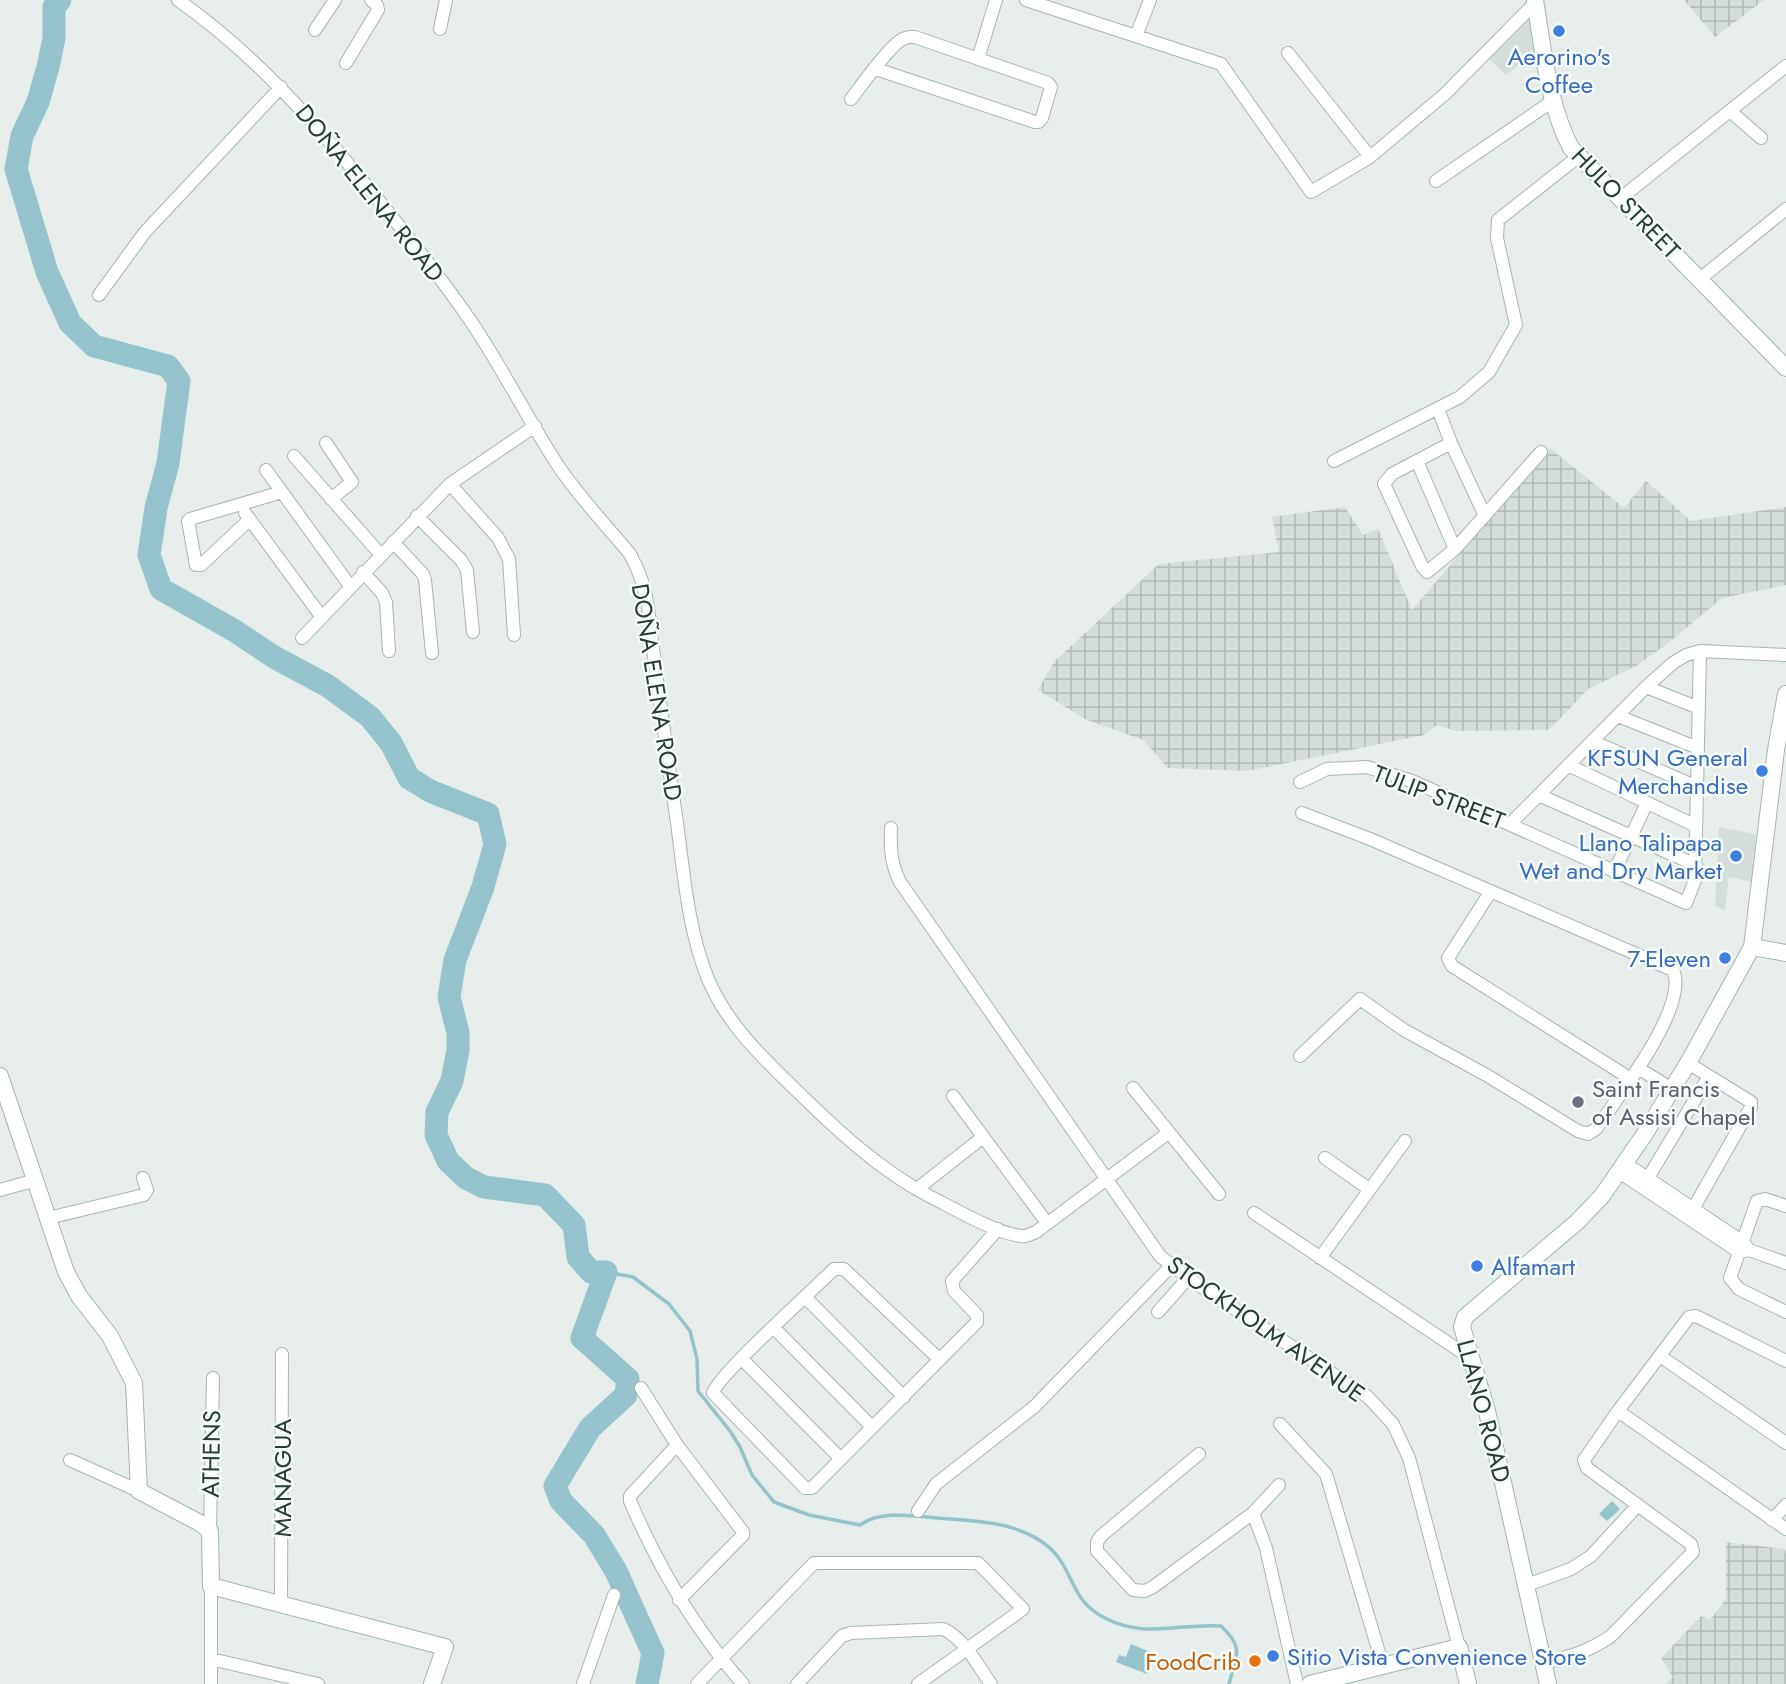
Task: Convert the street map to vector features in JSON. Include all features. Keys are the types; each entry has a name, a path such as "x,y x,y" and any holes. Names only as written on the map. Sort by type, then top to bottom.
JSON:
{"main road":[{"name":"HULO STREET","path":"1535,1 1554,100 1563,133 1571,149 1786,368"},
{"name":"LLANO ROAD","path":"1548,1684 1487,1411 1462,1328 1465,1317 1577,1222 1602,1196 1688,1063 1752,947 1776,750 1786,694"},
{"path":"1752,947 1786,953"},
{"path":"0,1076 66,1272 79,1296 110,1336 134,1383 139,1491 210,1531 211,1586 445,1647 432,1684"},
{"path":"1310,1684 1459,1647"},
{"name":"STOCKHOLM AVENUE","path":"1459,1647 1468,1684"}],"street":[{"name":"DOÑA ELENA ROAD","path":"178,0 221,32 281,87 334,145 449,290 504,372 569,482 630,554 644,584 691,918 702,961 717,998 749,1042 838,1131 869,1157 917,1189 998,1229 1024,1237 1047,1223 1168,1133"},
{"path":"315,30 335,0"},
{"path":"346,63 378,10 377,5 370,0"},
{"path":"440,29 446,0"},
{"path":"978,59 996,0"},
{"path":"1026,0 1221,64 1311,192 1370,157 1445,94 1535,1"},
{"path":"1136,36 1150,0"},
{"path":"850,99 901,40 907,37 915,37 1050,85 1039,122 1035,122 876,69"},
{"path":"1288,52 1370,157"},
{"path":"1621,198 1786,66"},
{"path":"99,295 145,232 281,87"},
{"path":"1436,181 1554,100"},
{"path":"1730,111 1762,138"},
{"path":"1334,461 1438,410 1460,397 1489,372 1516,325 1497,238 1498,220 1579,156"},
{"path":"1700,279 1786,209"},
{"path":"1438,410 1485,516"},
{"path":"302,638 450,484 534,426"},
{"path":"326,443 352,480 351,485 331,499"},
{"path":"1451,443 1388,477 1384,484 1424,569 1431,570 1455,549 1541,452"},
{"path":"294,456 380,554"},
{"path":"1417,461 1455,549"},
{"path":"266,470 350,586"},
{"path":"450,484 498,538 509,559 514,635"},
{"path":"249,520 201,565 196,565 188,521 190,519 282,492"},
{"path":"239,504 321,616"},
{"path":"417,516 461,560 467,570 473,632"},
{"path":"393,542 425,580 432,653"},
{"path":"363,572 382,593 386,602 389,651"},
{"path":"1539,795 1696,865 1700,651"},
{"path":"1510,824 1672,663 1700,651 1786,655"},
{"path":"1646,687 1699,708"},
{"path":"1618,716 1698,748"},
{"path":"1592,741 1697,787"},
{"path":"1569,765 1696,826"},
{"name":"TULIP STREET","path":"1300,782 1327,769 1367,767 1412,781 1683,904 1689,901 1696,865"},
{"path":"1614,872 1647,803"},
{"path":"1300,1056 1360,999 1404,1030 1488,1076 1578,1131 1588,1134 1596,1129 1635,1073 1667,1017 1677,988 1673,970 1370,839 1302,813"},
{"name":"STOCKHOLM AVENUE","path":"891,828 893,868 900,882 1150,1243 1171,1266 1368,1397 1393,1424 1409,1458 1459,1647"},
{"path":"1491,891 1448,962 1635,1073 1672,1089"},
{"path":"1688,1063 1748,1099 1751,1107 1693,1209"},
{"path":"1648,1178 1709,1076"},
{"path":"1133,1088 1219,1194"},
{"path":"953,1096 1047,1223"},
{"path":"917,1189 983,1137"},
{"path":"1320,1258 1405,1141"},
{"path":"1325,1158 1369,1189"},
{"path":"1622,1168 1648,1178 1744,1248"},
{"path":"1622,1168 1744,1248 1786,1263"},
{"path":"48,1218 144,1195 147,1190 143,1178"},
{"path":"0,1190 36,1180"},
{"path":"1786,1206 1765,1199 1757,1201 1744,1248 1730,1278 1734,1284 1754,1297 1786,1312"},
{"path":"1254,1213 1472,1359"},
{"path":"939,1360 844,1269 834,1269 742,1359 716,1386 713,1393 805,1489 813,1488 977,1322 977,1315 954,1291 952,1281 998,1229"},
{"path":"918,1511 936,1484 1034,1407 1171,1266"},
{"path":"1158,1312 1188,1278"},
{"path":"805,1297 904,1397"},
{"path":"1544,1663 1584,1653 1604,1641 1693,1552 1691,1544 1587,1468 1584,1460 1689,1317 1696,1316 1786,1361"},
{"path":"774,1328 872,1427"},
{"name":"MANAGUA","path":"281,1603 282,1353"},
{"path":"1660,1356 1786,1443"},
{"path":"742,1359 841,1459"},
{"name":"ATHENS","path":"210,1531 213,1378"},
{"path":"641,1388 677,1445 744,1534 679,1600"},
{"path":"1618,1411 1786,1529"},
{"path":"1280,1424 1316,1460 1326,1474 1383,1666"},
{"path":"677,1445 630,1496 629,1501 679,1600 721,1660 743,1684"},
{"path":"1199,1454 1097,1542 1097,1551 1133,1590 1145,1591 1153,1587 1253,1513 1279,1485"},
{"path":"70,1460 139,1491"},
{"path":"1772,1520 1786,1504"},
{"path":"1527,1586 1571,1569 1591,1556 1638,1505"},
{"path":"1253,1513 1266,1548 1297,1684"},
{"path":"697,1684 814,1563 978,1563 1023,1609 918,1684"},
{"path":"211,1586 211,1684"},
{"path":"583,1684 614,1595"},
{"path":"797,1684 842,1636 851,1633 943,1629 950,1632 967,1651 991,1684"},
{"path":"211,1659 318,1684"}],"shaded area":[{"path":"1684,0 1764,0 1715,37"},
{"path":"1531,13 1540,48 1506,75 1488,58"},
{"path":"1550,448 1624,508 1646,481 1691,521 1786,507 1786,585 1722,598 1636,666 1588,689 1549,730 1456,731 1437,725 1424,735 1247,771 1168,768 1143,740 1087,720 1038,690 1054,662 1159,564 1279,552 1272,517 1345,507 1363,535 1378,529 1412,610"},
{"name":"Llano Talipapa Wet and Dry Market","path":"1719,827 1756,834 1752,882 1729,877 1725,910 1715,906"},
{"path":"1726,1542 1784,1549 1786,1553 1786,1684 1666,1684 1673,1677 1661,1658 1701,1616 1710,1620 1726,1599"}],"water":[{"path":"1612,1501 1620,1509 1607,1521 1599,1514"},
{"path":"1131,1644 1155,1654 1147,1674 1116,1662 1119,1655 1126,1657"}],"waterway":[{"path":"60,0 54,7 54,38 48,67 38,102 22,136 16,169 47,272 70,323 94,346 168,366 179,381 168,463 156,508 149,555 161,589 328,686 370,717 391,743 409,778 430,791 488,814 495,844 483,887 455,960 449,997 458,1033 458,1050 452,1081 437,1112 436,1135 448,1161 466,1178 484,1187 545,1195 574,1225 578,1257 591,1272 606,1272 582,1338 628,1379 626,1395 590,1428 555,1486 561,1501 594,1535 616,1571 653,1653 647,1684"},
{"path":"606,1272 633,1277 669,1304 690,1331 697,1359 698,1391 730,1431 752,1475 774,1502 809,1515 860,1525 878,1517 908,1515 997,1524 1025,1532 1050,1548 1064,1566 1085,1603 1105,1618 1134,1628 1148,1629 1221,1626 1233,1640 1237,1653 1229,1684"}],"place":[{"name":"Aerorino's Coffee","path":"1559,31"},
{"name":"KFSUN General Merchandise","path":"1762,771"},
{"name":"Llano Talipapa Wet and Dry Market","path":"1736,856"},
{"name":"7-Eleven","path":"1725,958"},
{"name":"Saint Francis of Assisi Chapel","path":"1578,1102"},
{"name":"Alfamart","path":"1477,1266"},
{"name":"Sitio Vista Convenience Store","path":"1273,1656"},
{"name":"FoodCrib","path":"1255,1661"}]}
